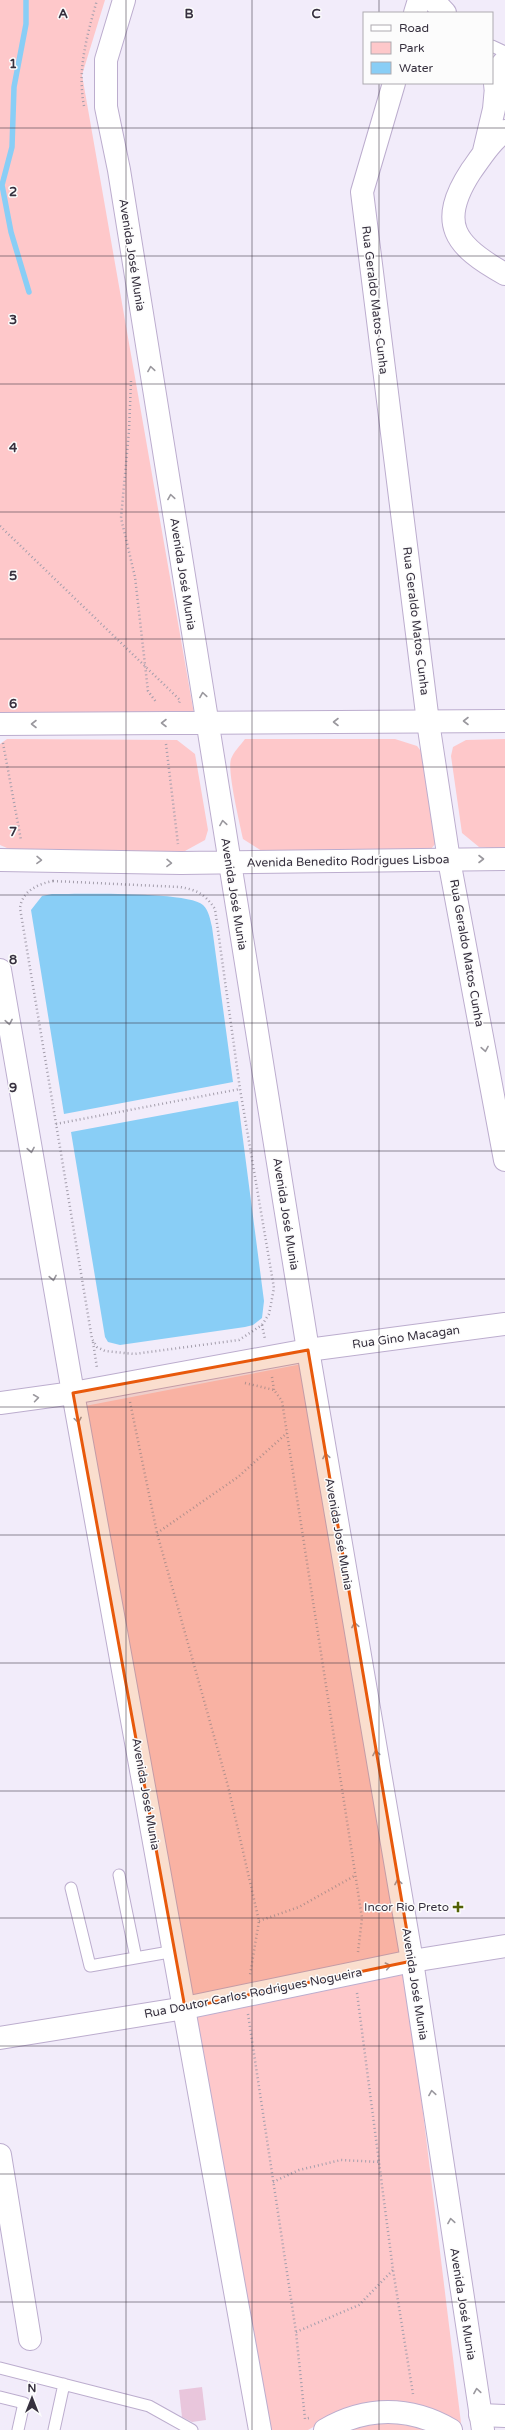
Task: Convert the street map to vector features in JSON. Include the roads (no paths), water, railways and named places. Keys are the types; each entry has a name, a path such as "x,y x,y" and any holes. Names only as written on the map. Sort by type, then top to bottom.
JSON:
{"main road":[{"name":"Avenida José Munia","path":"124,0 106,60 106,107 120,178 308,1350 412,1961 481,2422"},
{"path":"415,12 418,0"},
{"path":"433,0 444,12"},
{"path":"484,152 499,80"},
{"name":"Rua Geraldo Matos Cunha","path":"394,84 362,192 428,722 449,860 505,1160"},
{"path":"505,131 484,152 458,190 452,216 456,234 467,249 505,274"},
{"path":"1,729 163,723 505,721"},
{"name":"Avenida Benedito Rodrigues Lisboa","path":"0,860 181,863 505,859"},
{"name":"Avenida José Munia","path":"0,970 73,1393 175,1951 260,2430"},
{"name":"Rua Gino Macagan","path":"0,1403 73,1393 308,1350 505,1324"},
{"name":"Rua Doutor Carlos Rodrigues Nogueira","path":"0,2038 185,2008 412,1961 505,1946"},
{"path":"0,2155 30,2339"},
{"path":"318,2423 377,2411 397,2411 417,2414 436,2421 451,2430"},
{"path":"481,2422 505,2416"}],"lane":[{"path":"493,46 505,52"},
{"path":"119,1875 136,1958"},
{"path":"71,1888 90,1966 175,1951"},
{"path":"0,2368 149,2406 192,2430"},
{"path":"54,2430 64,2384"},
{"path":"0,2397 24,2403 18,2430"}],"water":[{"path":"52,894 155,895 177,897 193,901 205,907 212,927 233,1082 64,1114 31,910 42,896"},
{"path":"238,1101 264,1301 262,1318 253,1325 245,1327 120,1345 108,1342 105,1337 71,1132"}],"waterway":[{"path":"26,0 26,24 14,87 12,147 2,185 11,232 29,292"}],"place":[{"name":"Incor Rio Preto","path":"458,1907"}]}
